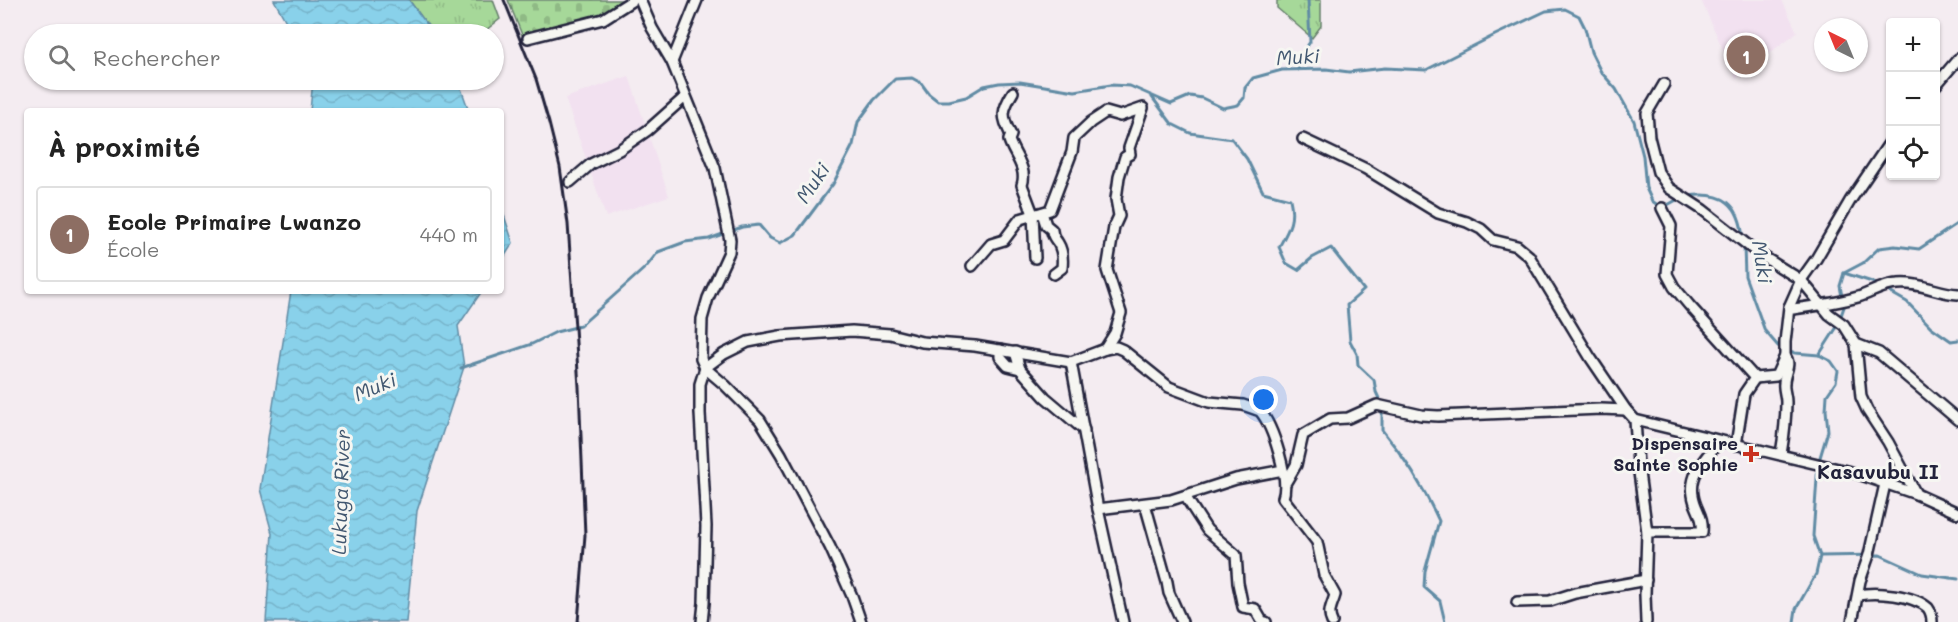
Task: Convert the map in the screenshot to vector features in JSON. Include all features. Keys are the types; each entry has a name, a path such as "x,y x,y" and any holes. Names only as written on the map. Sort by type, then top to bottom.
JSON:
{"street":[{"path":"528,38 603,19 633,0"},
{"path":"640,0 672,62 715,168 730,240 729,252 708,298 702,319 701,359 705,368 760,420 781,454 830,547 861,622"},
{"path":"672,62 697,0"},
{"path":"1940,80 1958,59"},
{"path":"1664,84 1647,113 1649,137 1658,172 1669,188 1703,210 1759,254 1801,280 1829,314 1844,325 1856,344 1862,397 1867,410 1888,442 1916,494"},
{"path":"1013,92 1004,107 1005,123 1011,135 1009,140 1012,149 1018,155 1024,179 1022,185 1037,214 1052,230 1052,235 1060,245 1064,259 1062,268 1054,274"},
{"path":"570,182 591,164 619,150 648,130 685,97"},
{"path":"972,266 991,244 1004,240 1020,219 1050,210 1072,152 1074,138 1091,122 1106,112 1120,116 1143,108 1129,148 1130,154 1125,158 1119,177 1116,199 1119,216 1114,227 1107,270 1121,313 1115,333 1106,349"},
{"path":"1303,139 1366,169 1438,213 1467,222 1481,229 1493,240 1517,246 1529,256 1580,340 1635,420 1855,473 1916,494 1958,513"},
{"path":"1776,376 1785,356 1789,307 1801,280 1886,148"},
{"path":"1662,208 1671,226 1667,274 1682,296 1755,378"},
{"path":"1035,258 1037,214"},
{"path":"1789,307 1793,309 1823,305 1858,297 1896,284 1918,284 1944,293 1958,294"},
{"path":"702,622 706,526 699,413 700,384 705,368 724,354 748,342 780,336 852,331 890,334 922,342 965,345 1071,362 1116,347 1123,350 1168,387 1209,402 1243,405 1260,411 1278,448 1286,482"},
{"path":"1856,344 1880,353 1958,420"},
{"path":"1000,350 1000,357 1008,366 1020,369"},
{"path":"1015,352 1020,369 1045,397 1084,430"},
{"path":"1783,384 1788,365 1788,359 1785,356"},
{"path":"1071,362 1098,509 1124,622"},
{"path":"1755,378 1776,376"},
{"path":"1776,376 1783,384 1786,396 1786,425 1781,454"},
{"path":"1736,445 1744,394 1755,378"},
{"path":"1332,622 1329,607 1335,595 1324,575 1317,542 1283,498 1286,482 1296,465 1306,433 1330,419 1348,418 1377,405 1421,415 1438,416 1626,410"},
{"path":"1635,420 1638,465 1647,532 1646,622"},
{"path":"1647,532 1702,532 1703,520 1693,496 1694,474 1719,441"},
{"path":"1098,509 1145,504 1185,496 1236,479 1283,470"},
{"path":"1852,622 1860,580 1869,555 1885,484"},
{"path":"1185,496 1207,530 1236,555 1238,583 1244,607 1255,609 1262,621 1266,622"},
{"path":"1145,504 1169,593 1182,622"},
{"path":"1517,603 1550,601 1575,593 1646,580"},
{"path":"1858,595 1869,592 1881,593 1917,603 1927,608 1932,622"}],"shaded area":[{"path":"1701,0 1782,0 1797,32 1736,79"},
{"path":"629,76 669,196 606,217 565,98"}],"green space":[{"path":"409,0 493,0 500,19 494,24 427,24"},
{"path":"508,0 623,1 595,19 522,35"},
{"path":"1277,0 1321,0 1321,26 1312,38 1277,8"}],"water":[{"path":"274,0 409,0 427,24 287,24"},
{"path":"312,90 462,90 468,108 310,108"},
{"path":"504,215 513,243 504,257"},
{"name":"Lukuga River","path":"291,294 480,294 458,326 464,367 417,511 406,622 266,622 272,533 260,489"}],"waterway":[{"path":"1298,70 1301,55 1310,42 1308,0"},
{"name":"Muki","path":"461,368 532,344 556,332 580,326 646,267 658,252 685,242 709,239 742,227 759,225 770,238 780,243 795,235 833,184 853,145 858,122 874,100 895,79 912,78 921,83 938,101 966,97 984,86 1020,82 1075,91 1111,85 1130,86 1171,104 1190,96 1202,98 1223,108 1238,105 1244,98 1245,88 1253,78 1282,70 1326,69 1349,72 1385,68 1426,70 1546,11 1565,9 1579,16 1585,28 1591,52 1601,72 1616,89 1634,121 1643,156 1646,188 1652,201 1662,208 1682,197"},
{"path":"1152,97 1172,124 1190,133 1232,139 1247,159 1263,192 1290,199 1292,213 1290,224 1279,247 1286,263 1298,270 1312,258 1331,248 1364,290 1347,305 1350,341 1357,354 1358,365 1374,380 1382,405 1382,430 1414,473 1439,521 1425,571 1424,587 1440,601 1445,622"},
{"name":"Muki","path":"1688,196 1711,196 1728,202 1738,217 1743,239"},
{"path":"1819,355 1837,327 1844,307 1840,286 1844,273 1863,263 1879,248 1895,246 1919,249 1958,223"},
{"name":"Muki","path":"1744,246 1745,276 1765,331 1778,346 1795,353 1819,355 1831,361 1838,371 1836,382 1827,395 1828,431 1818,464 1813,536 1820,556 1816,574 1796,609 1794,622"},
{"path":"1844,273 1880,286"},
{"path":"1886,290 1907,302 1931,327 1951,341 1958,340"},
{"path":"1820,556 1880,555 1922,574 1958,579"}],"railway":[{"path":"504,0 536,79 549,123 560,167 568,224 579,387 585,535 578,622"}],"place":[{"name":"Ecole Primaire Lwanzo","path":"1746,55"},
{"name":"Dispensaire Sainte Sophie","path":"1751,454"}],"district":[{"name":"Kasavubu II","path":"1878,472"}]}
